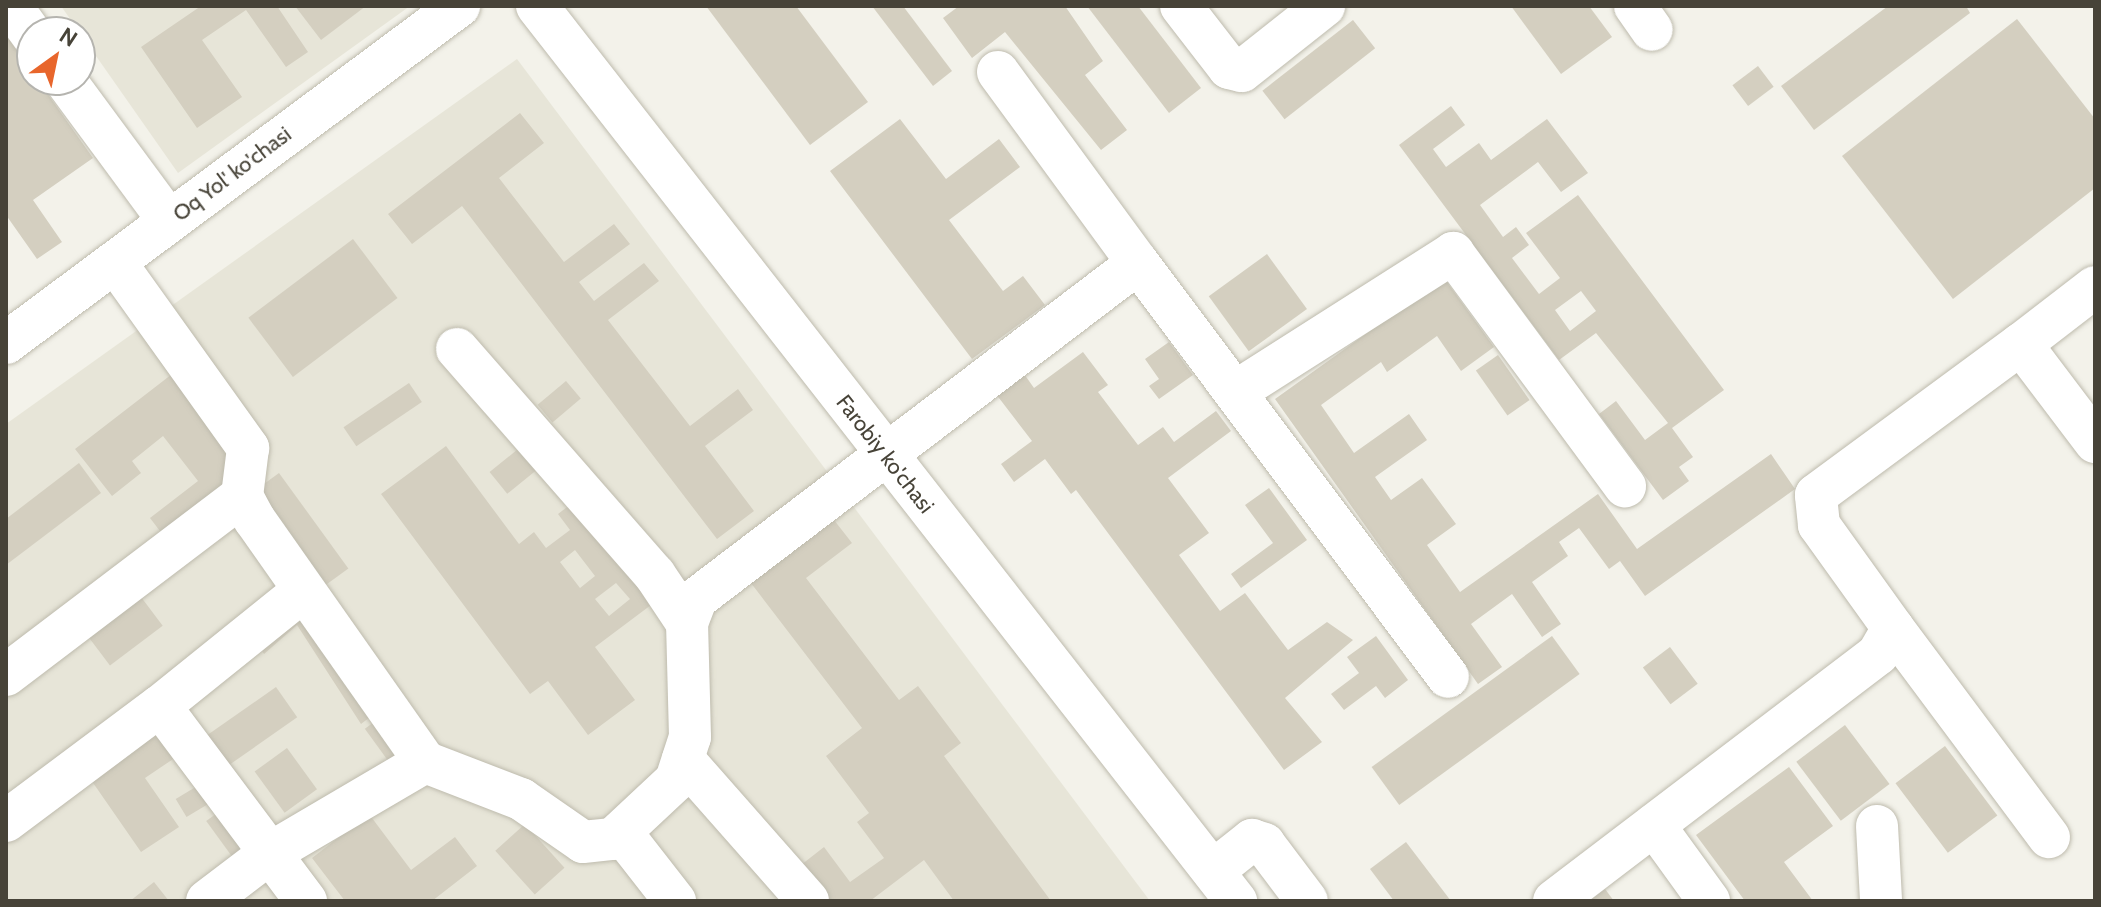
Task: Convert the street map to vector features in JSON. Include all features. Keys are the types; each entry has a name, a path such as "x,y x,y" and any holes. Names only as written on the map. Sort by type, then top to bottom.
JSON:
{"street":[{"name":"Oq Yol' ko'chasi","path":"6,343 459,6"},
{"name":"Farobiy ko'chasi","path":"537,6 1221,890"},
{"path":"1181,6 1229,68 1242,71 1324,6"},
{"path":"998,72 1448,677"},
{"path":"77,96 169,221"},
{"path":"1235,392 1453,253 1625,486"},
{"path":"115,262 248,448 242,496 303,591 425,762 521,799 583,842 621,832 676,780 690,737 687,623 696,599 884,453 1138,263"},
{"path":"2049,837 1893,628 1811,504 2095,287"},
{"path":"2021,344 2095,442"},
{"path":"457,349 655,575 687,623"},
{"path":"6,675 242,496"},
{"path":"6,821 160,706 303,591"},
{"path":"1554,901 1878,654 1893,628"},
{"path":"160,706 306,901"},
{"path":"683,759 794,897"},
{"path":"207,901 270,853 425,762"},
{"path":"1654,825 1709,901"},
{"path":"1877,826 1881,901"},
{"path":"621,832 675,901"},
{"path":"1221,890 1252,840 1264,844 1307,901"}],"shaded area":[{"path":"61,6 410,6 178,173 96,56 96,16 68,16"},
{"path":"517,59 1150,901 6,901 6,424"}],"building":[{"path":"201,6 277,6 308,52 286,67 246,10 202,40 242,97 197,128 141,47"},
{"path":"295,6 366,6 321,40"},
{"path":"706,6 796,6 868,102 810,145"},
{"path":"872,6 903,6 952,71 933,86"},
{"path":"959,6 1065,6 1103,61 1085,75 1127,130 1101,150 1005,32 972,58 943,18"},
{"path":"1087,6 1138,6 1201,88 1169,113"},
{"path":"1511,6 1589,6 1612,37 1561,74"},
{"path":"1888,6 1966,6 1970,13 1814,130 1781,86"},
{"path":"2017,19 2095,119 2095,188 1953,299 1842,156"},
{"path":"1353,20 1375,48 1285,119 1262,91"},
{"path":"6,35 16,49 16,96 49,96 93,158 33,200 62,242 37,259 6,215"},
{"path":"1758,66 1774,87 1748,106 1732,85"},
{"path":"1451,106 1465,125 1433,149 1446,167 1479,143 1491,160 1547,119 1588,173 1561,192 1538,162 1480,205 1503,237 1516,227 1529,245 1512,258 1539,294 1560,278 1526,233 1578,195 1724,390 1672,428 1693,457 1679,467 1689,481 1663,500 1599,414 1616,401 1645,440 1668,423 1596,333 1559,360 1399,145","holes":["1581,291 1596,311 1570,331 1555,310"]},
{"path":"520,113 544,143 499,178 564,262 614,224 630,244 579,282 594,301 644,263 659,281 608,320 690,426 738,389 753,410 705,446 754,511 717,539 462,206 412,244 388,214"},
{"path":"900,119 946,179 999,139 1020,167 949,220 1003,291 1023,276 1045,305 972,359 830,171"},
{"path":"353,239 398,298 293,377 248,318"},
{"path":"1267,254 1307,309 1249,351 1209,296"},
{"path":"1444,278 1494,347 1461,371 1437,336 1387,372 1381,362 1321,405 1354,453 1409,414 1427,440 1375,477 1391,500 1422,478 1456,524 1427,545 1460,592 1598,494 1637,549 1771,454 1795,489 1645,596 1620,561 1609,569 1579,528 1559,542 1568,556 1532,582 1561,624 1542,637 1512,594 1471,624 1502,667 1478,684 1275,399"},
{"path":"1169,342 1193,375 1159,399 1149,386 1159,379 1145,359"},
{"path":"1083,352 1108,385 1098,392 1138,445 1163,427 1174,442 1216,411 1231,431 1168,478 1209,533 1179,555 1220,611 1245,593 1288,650 1327,622 1353,640 1285,698 1322,742 1284,770 1076,490 1071,494 1045,459 1014,482 1001,464 1032,441 989,385 1017,364 1034,388"},
{"path":"1498,355 1530,400 1507,416 1476,370"},
{"path":"176,371 232,443 221,496 166,539 150,518 198,481 163,436 132,461 141,473 112,496 75,449"},
{"path":"566,381 581,399 552,422 538,405"},
{"path":"409,383 422,402 356,446 344,427"},
{"path":"523,445 541,467 507,494 490,472"},
{"path":"446,446 519,544 534,532 546,548 570,530 558,514 575,501 655,602 595,647 635,700 588,735 548,681 530,694 381,494","holes":["575,550 595,576 580,588 560,562","616,583 630,599 609,616 595,599"]},
{"path":"79,463 101,493 6,565 6,519"},
{"path":"279,473 348,568 323,587 254,491"},
{"path":"1269,488 1307,540 1241,588 1231,574 1273,543 1245,505"},
{"path":"827,511 852,543 806,578 899,700 918,686 961,743 944,756 1051,901 954,901 924,860 870,901 828,901 801,865 824,847 850,882 884,858 857,822 869,813 826,756 862,728 744,574"},
{"path":"138,593 163,626 110,665 85,633"},
{"path":"299,603 378,711 361,724 297,625 264,654 256,641"},
{"path":"1376,636 1408,680 1385,698 1376,686 1344,710 1331,694 1359,673 1347,657"},
{"path":"1552,636 1580,674 1399,805 1372,767"},
{"path":"1670,647 1698,684 1671,704 1643,667"},
{"path":"276,687 297,717 224,768 203,738"},
{"path":"381,717 407,753 391,764 365,729"},
{"path":"163,725 182,753 145,778 179,827 141,852 89,777"},
{"path":"1845,725 1890,784 1841,821 1796,762"},
{"path":"1945,746 1997,815 1948,853 1895,783"},
{"path":"287,748 317,789 285,813 255,772"},
{"path":"1789,767 1833,826 1784,862 1813,901 1745,901 1696,835"},
{"path":"204,782 215,800 187,817 176,799"},
{"path":"224,808 257,853 239,866 206,821"},
{"path":"369,814 411,870 455,837 477,866 432,901 345,901 312,858"},
{"path":"525,824 564,868 535,895 495,851"},
{"path":"1406,842 1451,901 1394,901 1370,869"},
{"path":"154,882 169,901 130,901"},
{"path":"1605,889 1614,901 1589,901"}]}
